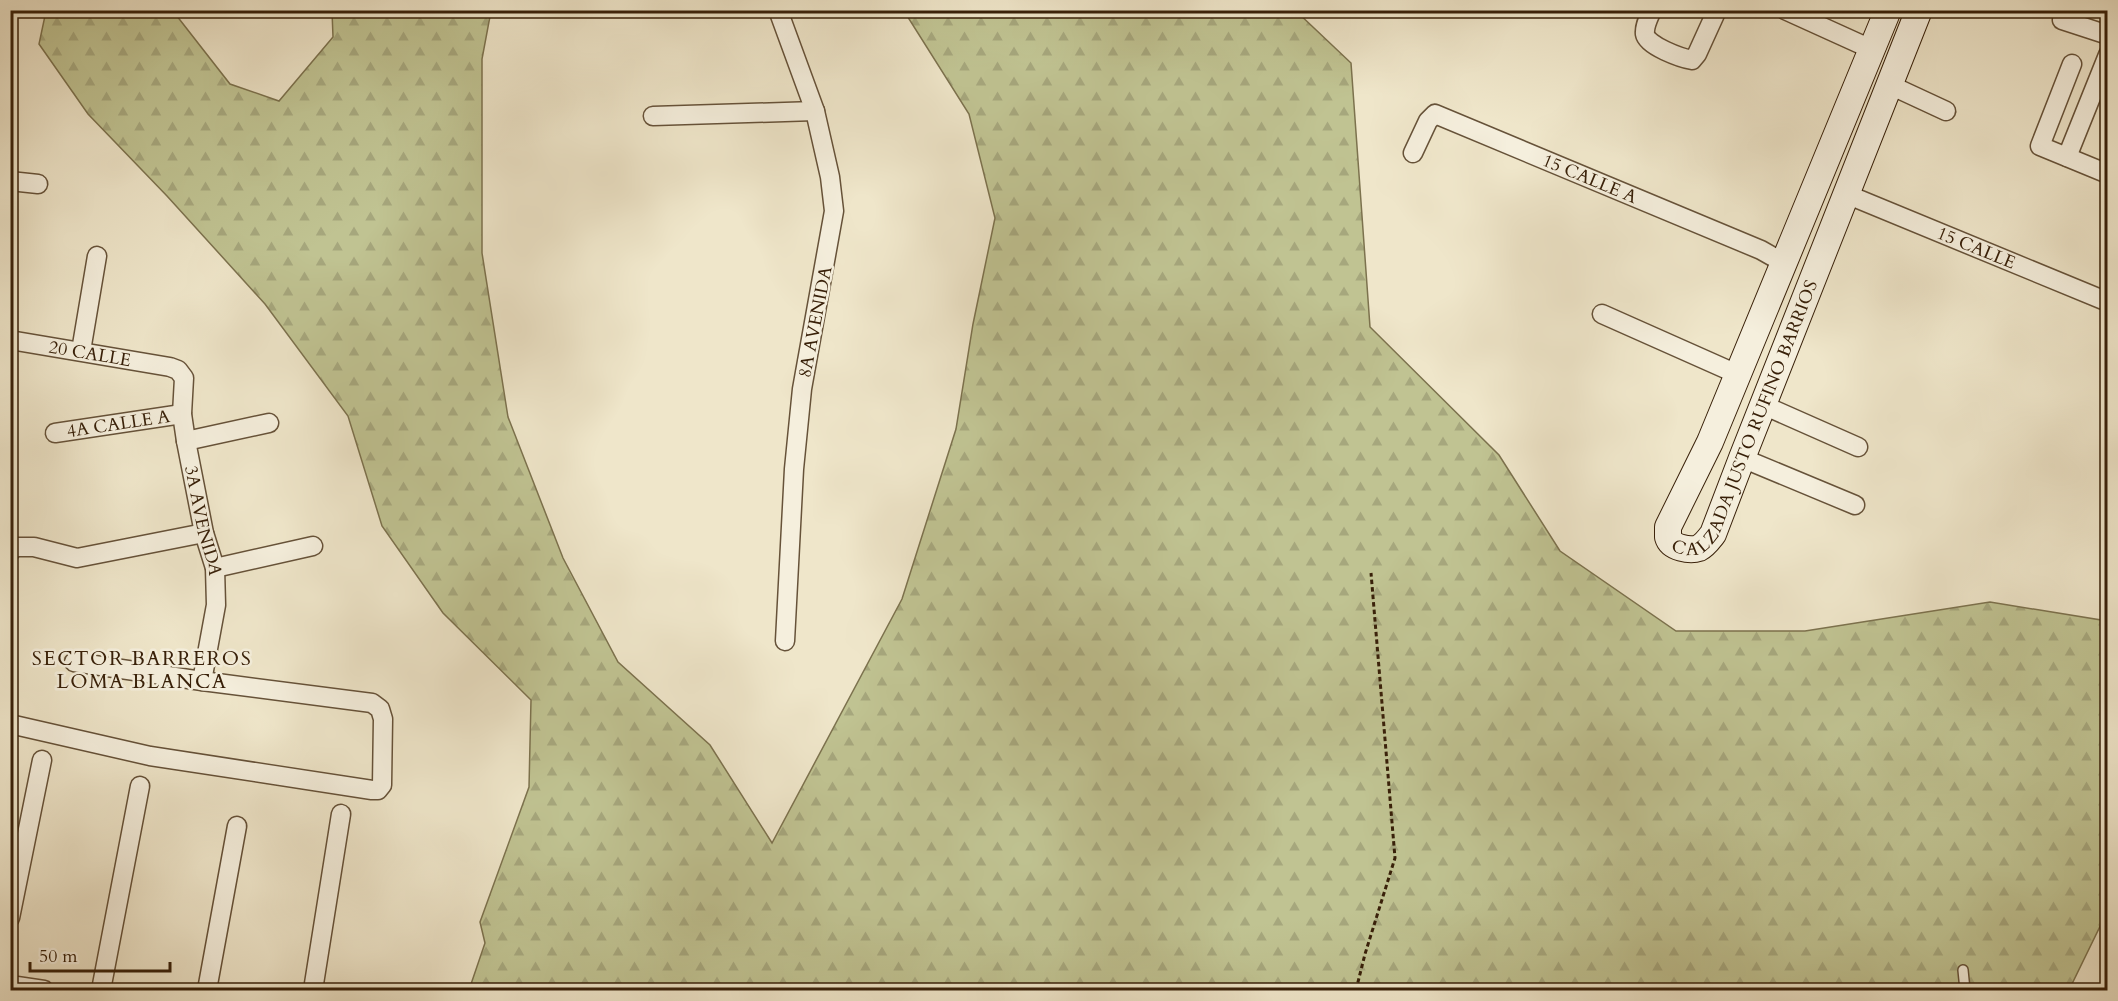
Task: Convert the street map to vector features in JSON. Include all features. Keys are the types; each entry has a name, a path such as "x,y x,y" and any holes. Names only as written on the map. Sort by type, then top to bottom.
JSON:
{"street":[{"name":"8A AVENIDA","path":"778,10 814,111 830,177 834,211 802,389 794,469 785,641"},
{"path":"1652,10 1645,35 1650,43 1692,60 1717,10"},
{"path":"1785,10 1871,49"},
{"name":"CALZADA JUSTO RUFINO BARRIOS","path":"1888,10 1710,442 1668,527 1668,537 1671,543 1687,549 1698,548 1706,543 1713,534 1919,10"},
{"path":"2066,10 2062,20 2108,35"},
{"path":"2067,157 2108,55"},
{"path":"2072,64 2040,146 2108,174"},
{"path":"1890,85 1946,111"},
{"path":"653,116 814,111"},
{"name":"15 CALLE A","path":"1413,153 1428,121 1435,114 1761,250 1784,263"},
{"path":"10,181 38,184"},
{"name":"15 CALLE","path":"1845,194 2108,302"},
{"path":"81,351 97,255"},
{"path":"1602,314 1737,374"},
{"path":"1754,335 1786,347"},
{"name":"20 CALLE","path":"10,340 170,367"},
{"name":"3A AVENIDA","path":"170,367 178,370 184,378 182,414 186,441 204,533 215,568 216,605 202,681"},
{"path":"1763,405 1858,447"},
{"name":"4A CALLE A","path":"55,433 182,414"},
{"name":"4A CALLE A","path":"186,441 269,423"},
{"path":"1742,458 1855,506"},
{"path":"10,552 15,548 34,547 77,558 204,533"},
{"path":"215,568 313,546"},
{"path":"10,724 150,756 372,790 378,790 382,785 383,719 380,709 372,703 74,662"},
{"path":"10,918 42,760"},
{"path":"101,990 140,786"},
{"path":"313,990 341,814"},
{"path":"207,990 237,826"},
{"path":"10,985 44,990"}],"lane":[{"path":"1964,970 1965,990"}],"path":[{"path":"1356,990 1395,858 1371,573"}],"green space":[{"path":"46,11 173,11 230,84 279,101 333,37 332,11 491,11 482,59 482,253 508,417 563,558 618,662 710,745 772,843 902,599 956,429 973,324 995,218 969,114 904,11 1296,11 1351,63 1370,327 1499,455 1560,551 1676,631 1805,631 1990,602 2107,621 2107,912 2069,990 469,990 485,943 480,922 529,787 531,700 443,613 382,526 348,416 265,304 167,196 88,114 39,44"}],"district":[{"name":"SECTOR BARREROS LOMA BLANCA","path":"142,670"}]}
